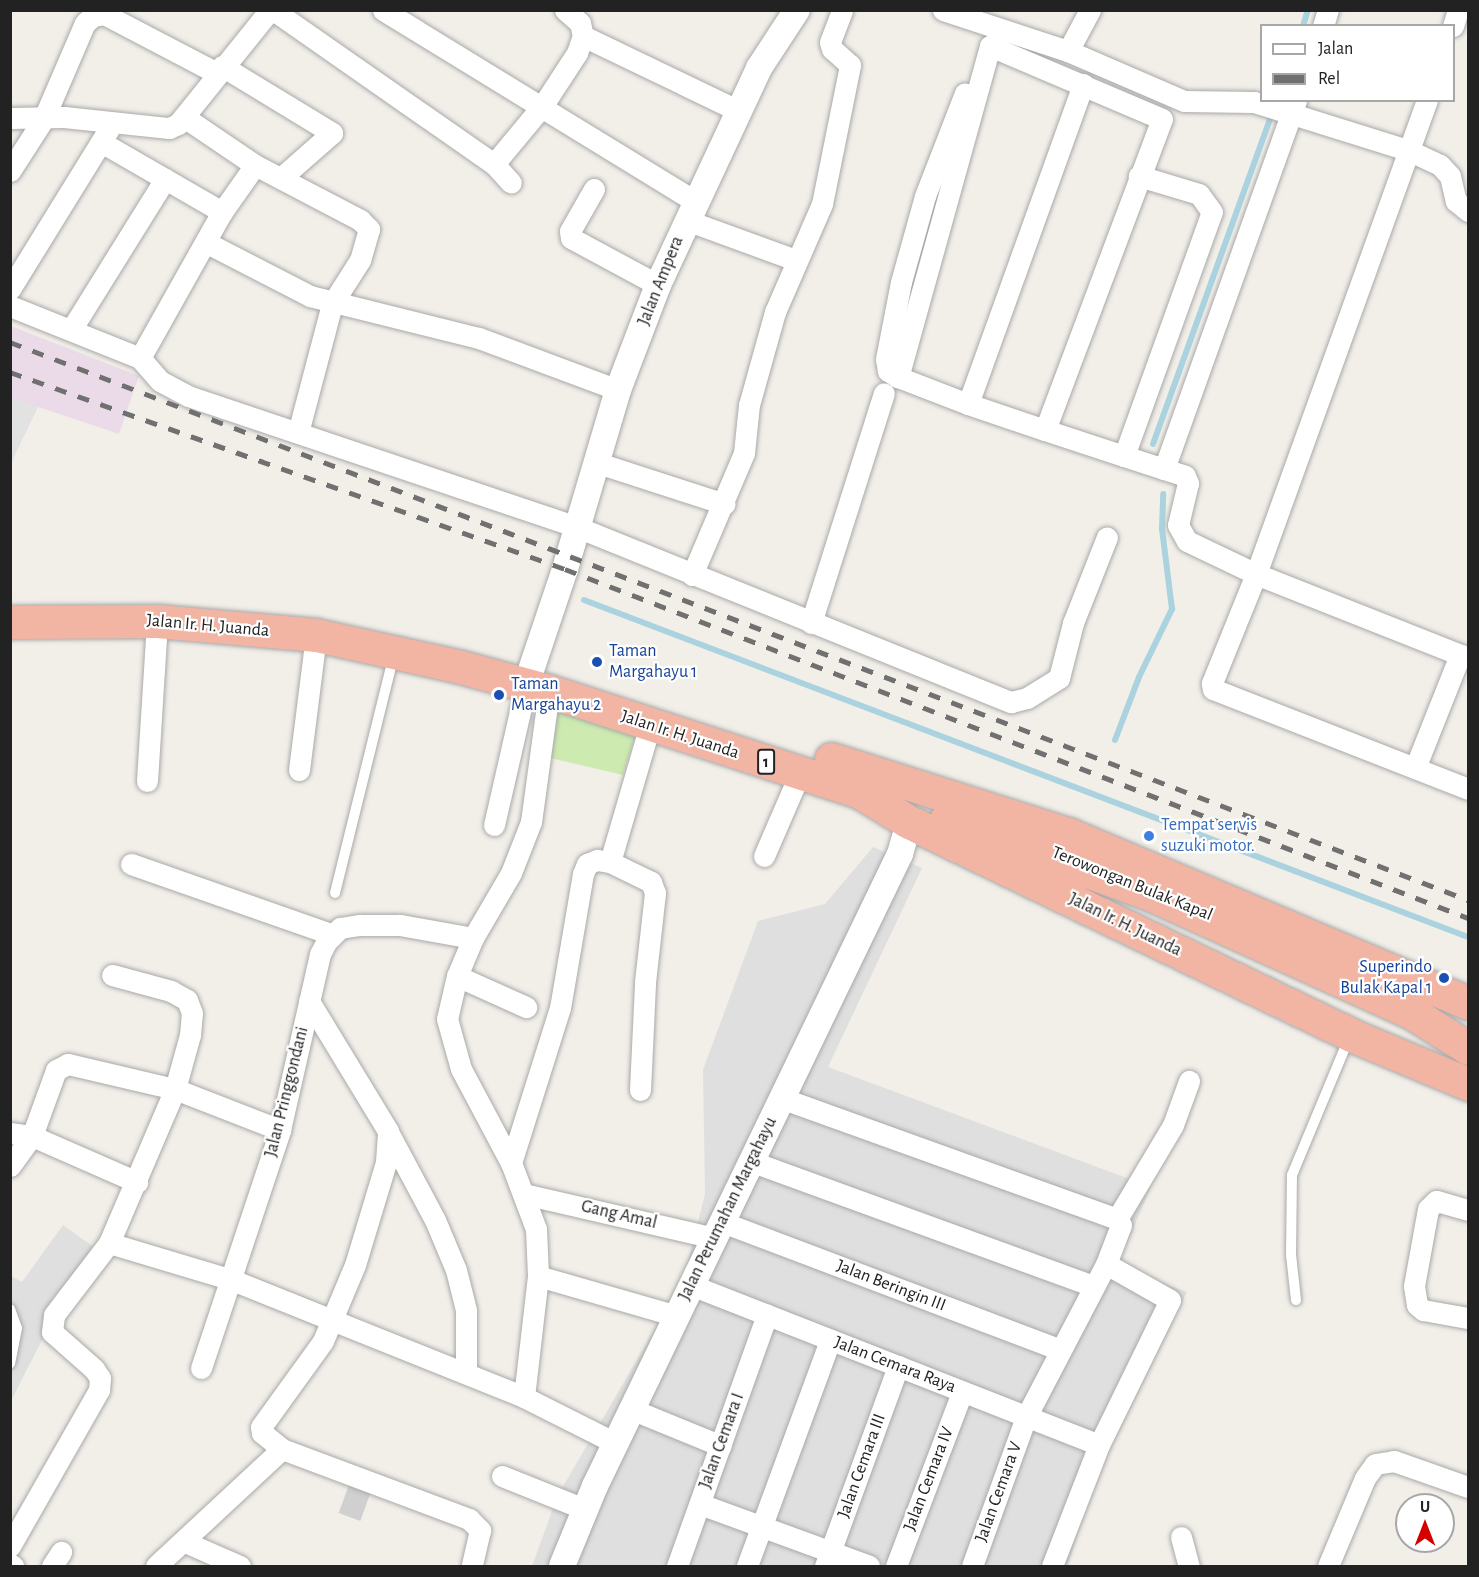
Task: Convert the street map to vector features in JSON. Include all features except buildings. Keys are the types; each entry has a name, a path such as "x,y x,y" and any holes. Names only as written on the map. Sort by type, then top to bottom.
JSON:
{"highway":[{"name":"Jalan Ir. H. Juanda","path":"10,603 71,599 235,605 364,624 535,681 796,760 1068,834 1468,1003"},
{"name":"Jalan Ir. H. Juanda","path":"10,622 157,621 316,635 535,681 650,725 796,760 860,792 904,838 1351,1035 1468,1084"},
{"name":"Terowongan Bulak Kapal","path":"796,760 1142,887 1468,1024"},
{"name":"Terowongan Bulak Kapal","path":"860,792 1051,856 1150,894 1414,1014 1468,1048"}],"street":[{"path":"10,118 44,118 169,128 184,117 220,69 272,10 494,164 511,183"},
{"path":"383,10 543,105 690,210 796,260"},
{"path":"494,164 543,105 577,53 583,36 580,23 565,10"},
{"name":"Jalan Ampera","path":"535,681 565,569 618,390 658,285 690,210 759,68 797,10"},
{"path":"692,575 744,453 749,405 775,312 822,204 850,65 832,49 830,42 842,10"},
{"path":"943,10 1068,51 1184,101 1254,102 1293,108 1410,151 1440,165 1450,176 1456,201 1468,211"},
{"path":"1068,51 1090,10"},
{"path":"10,171 44,118 85,22 106,12 220,69 332,134 281,178"},
{"path":"991,25 925,196 901,282 886,359 888,371 968,404 1164,469 1187,480 1178,525 1187,540 1256,574 1464,656 1415,768"},
{"path":"583,36 739,111"},
{"path":"898,377 990,46 1162,119 1045,430"},
{"path":"968,404 1083,84"},
{"path":"1426,102 1256,574 1213,677 1213,689 1468,789"},
{"path":"1164,469 1293,108"},
{"path":"184,117 255,165 360,220 369,229 360,260 332,304 298,433"},
{"path":"10,290 112,124"},
{"path":"101,142 222,212"},
{"path":"140,358 207,243 222,212 255,165"},
{"path":"1124,456 1212,212 1199,194 1139,176"},
{"path":"71,330 165,179"},
{"path":"594,189 570,231 571,238 658,285"},
{"path":"207,243 332,304 479,338 618,390"},
{"path":"10,306 140,358 160,381 188,396 578,527 1011,702 1027,698 1059,678 1073,623 1107,537"},
{"path":"811,623 884,393"},
{"path":"598,463 724,504"},
{"path":"147,781 157,621"},
{"path":"299,770 316,635"},
{"path":"494,825 535,681"},
{"path":"524,1397 538,1276 536,1229 511,1163 461,1069 449,1037 447,1019 457,976 473,938 511,873 531,822 535,681"},
{"path":"610,862 650,725"},
{"path":"764,856 796,760"},
{"name":"Jalan Perumahan Margahayu","path":"562,1566 584,1509 606,1438 631,1409 658,1310 691,1285 700,1230 750,1161 904,838"},
{"path":"511,1163 560,1008 583,874 587,864 597,860 610,862 651,882 655,893 645,982 640,1090"},
{"path":"131,864 331,934 360,925 400,925 473,938"},
{"name":"Jalan Pringgondani","path":"201,1368 280,1130 320,954 331,934"},
{"path":"10,1546 99,1390 100,1378 94,1369 52,1332 51,1323 109,1243 175,1089 190,1035 192,1013 187,1000 171,991 112,975"},
{"path":"457,976 526,1007"},
{"path":"309,1001 388,1131 435,1220 456,1270 466,1310 466,1373"},
{"path":"10,1166 32,1136 56,1070 68,1064 175,1089 280,1130"},
{"path":"781,1098 1117,1219 1173,1125 1189,1081"},
{"path":"388,1131 386,1162 354,1265 332,1323 323,1341 261,1427 262,1433 282,1449 469,1519 480,1530 472,1566"},
{"path":"10,1133 32,1136 136,1182"},
{"path":"750,1161 1094,1286"},
{"name":"Gang Amal","path":"524,1194 700,1230"},
{"path":"1468,1210 1436,1202 1428,1209 1414,1286 1417,1305 1423,1310 1468,1318"},
{"name":"Jalan Cemara V","path":"972,1566 1026,1417 1121,1233 1117,1219"},
{"name":"Jalan Beringin III","path":"700,1230 1061,1350"},
{"path":"109,1243 232,1280 332,1323 524,1397 606,1438"},
{"path":"1052,1566 1099,1445 1170,1300 1162,1291 1106,1264"},
{"path":"538,1276 658,1310"},
{"name":"Jalan Cemara Raya","path":"691,1285 1099,1445"},
{"name":"Jalan Cemara I","path":"677,1566 767,1315"},
{"path":"747,1566 830,1340"},
{"name":"Jalan Cemara III","path":"828,1559 898,1366"},
{"name":"Jalan Cemara IV","path":"896,1566 962,1392"},
{"path":"631,1409 721,1446"},
{"path":"156,1566 185,1542 282,1449"},
{"path":"1328,1566 1365,1478 1375,1464 1394,1461 1468,1487"},
{"path":"502,1476 584,1509"},
{"path":"700,1504 762,1527 828,1559 869,1566"},
{"path":"1181,1538 1189,1566"},
{"path":"185,1542 240,1566"}],"lane":[{"path":"335,893 395,652"},
{"path":"1296,1300 1290,1255 1292,1175 1351,1035"},
{"path":"10,1309 17,1328 10,1364"}],"shaded area":[{"path":"11,326 139,376 119,434 38,407 11,463"},
{"path":"11,396 37,407 11,463"},
{"path":"873,847 922,868 828,1067 1151,1187 1117,1266 1187,1292 1092,1486 1068,1566 532,1566 558,1495 683,1281 705,1194 703,1070 758,921 825,904"},
{"path":"63,1225 95,1248 52,1299 44,1336 11,1401 11,1276 22,1282"},
{"path":"350,1482 372,1490 360,1521 339,1513"}],"green space":[{"path":"555,703 636,734 623,775 546,757"}],"waterway":[{"path":"1304,24 1308,10"},
{"path":"1153,444 1270,119"},
{"path":"1115,740 1139,677 1172,609 1162,529 1163,494"},
{"path":"584,600 1468,937"}],"railway":[{"path":"10,342 1468,900"},
{"path":"10,372 565,569 1468,918"}],"place":[{"name":"Taman Margahayu 1","path":"597,662"},
{"name":"Taman Margahayu 2","path":"499,695"},
{"name":"Tempat servis suzuki motor.","path":"1149,836"},
{"name":"Superindo Bulak Kapal 1","path":"1444,978"}]}
